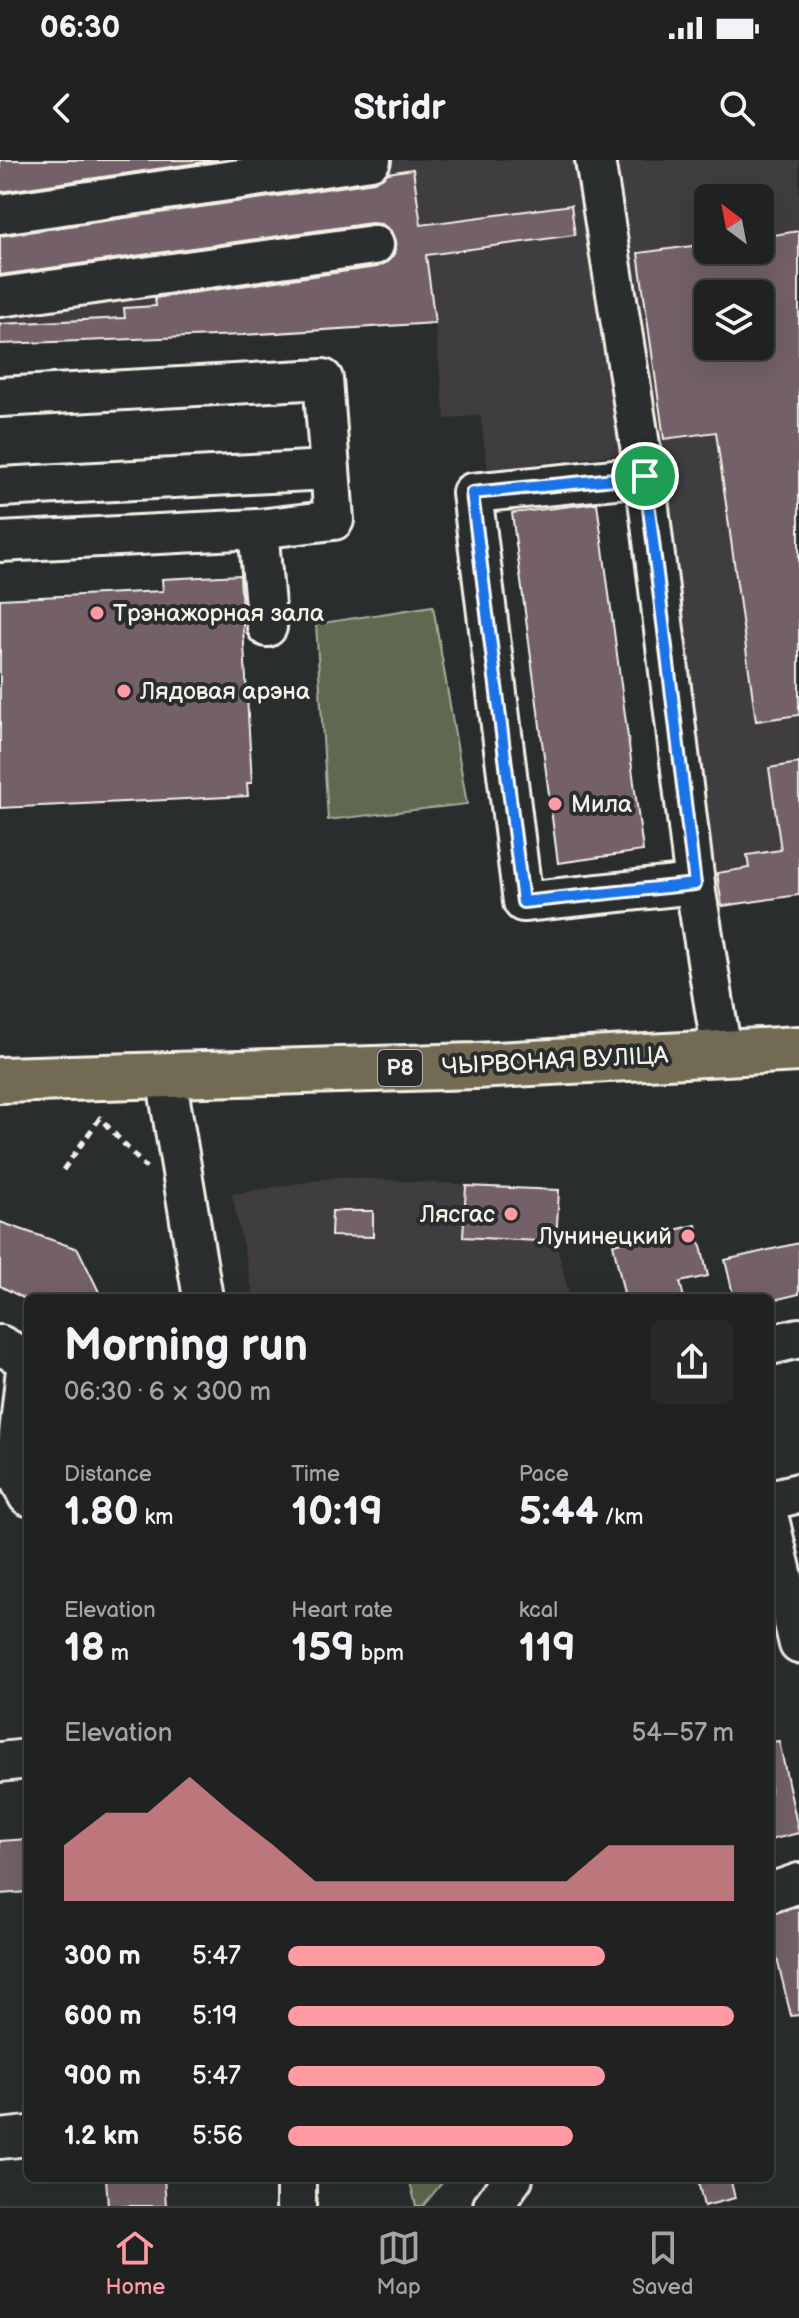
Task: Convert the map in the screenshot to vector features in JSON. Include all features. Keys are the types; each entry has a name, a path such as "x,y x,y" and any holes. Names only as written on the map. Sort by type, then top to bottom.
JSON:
{"main road":[{"name":"ЧЫРВОНАЯ ВУЛІЦА","path":"0,1080 475,1066 799,1049"}],"street":[{"path":"0,214 371,160"},
{"path":"595,160 645,476 695,884 722,1053"},
{"path":"0,297 374,245"},
{"path":"0,397 323,379 334,520 258,529 0,542"},
{"path":"0,487 329,470"},
{"path":"645,476 472,493 523,902 695,884"},
{"path":"258,529 267,627"},
{"path":"166,1076 202,1294"},
{"path":"774,1344 799,1338"},
{"path":"0,1345 24,1358"},
{"path":"14,1479 24,1387"},
{"path":"774,1499 799,1493"},
{"path":"774,1536 794,1600 799,1644"},
{"path":"0,1762 24,1759"},
{"path":"774,1892 799,1883"},
{"path":"0,2139 24,2136"},
{"path":"296,2182 296,2206"},
{"path":"493,2206 510,2182"}],"path":[{"path":"63,1170 100,1118 146,1168"}],"shaded area":[{"path":"0,160 799,160 799,895 722,906 712,893 655,450 488,469 480,415 445,419 435,323 243,335 0,344"},
{"path":"338,1177 559,1190 556,1242 569,1294 253,1294 232,1194"}],"green space":[{"path":"433,606 467,804 328,820 316,624"},
{"path":"410,2182 443,2182 423,2206 416,2206"}],"building":[{"path":"0,160 218,160 0,192"},
{"path":"413,169 421,225 571,205 575,235 426,255 435,323 243,335 0,344 0,324 125,318 124,308 156,306 155,298 377,267 388,262 394,254 396,243 391,231 382,224 371,223 0,275 0,236 374,182 388,173"},
{"path":"799,231 799,715 756,721 716,432 664,439 638,253 694,246 694,264 774,264 774,235"},
{"path":"597,503 643,851 558,863 512,513"},
{"name":"Лядовая арэна","path":"240,575 252,783 247,783 248,796 0,808 0,599 163,591 162,579"},
{"path":"799,763 799,895 722,906 717,873 749,868 747,855 781,850 769,768"},
{"name":"Лясгас","path":"466,1186 559,1190 556,1242 463,1237"},
{"path":"332,1211 373,1211 373,1237 331,1236"},
{"path":"0,1222 78,1249 100,1294 24,1294 23,1298 0,1286"},
{"path":"696,1225 708,1276 680,1282 683,1294 624,1294 613,1244"},
{"path":"799,1243 799,1294 774,1300 774,1294 733,1294 725,1260"},
{"path":"779,1741 799,1833 774,1839 774,1742"},
{"path":"24,1839 24,1892 0,1894 0,1841"},
{"path":"799,1906 799,2015 791,2016 774,1946 774,1913"},
{"path":"106,2182 164,2182 166,2206 108,2206"},
{"path":"698,2182 731,2182 735,2198 704,2206"}],"place":[{"name":"Трэнажорная зала","path":"97,613"},
{"name":"Лядовая арэна","path":"124,691"},
{"name":"Мила","path":"555,804"},
{"name":"Лясгас","path":"511,1214"},
{"name":"Лунинецкий","path":"688,1236"}],"route":[{"path":"645,476 695,884 523,902 472,493 645,476"}]}
